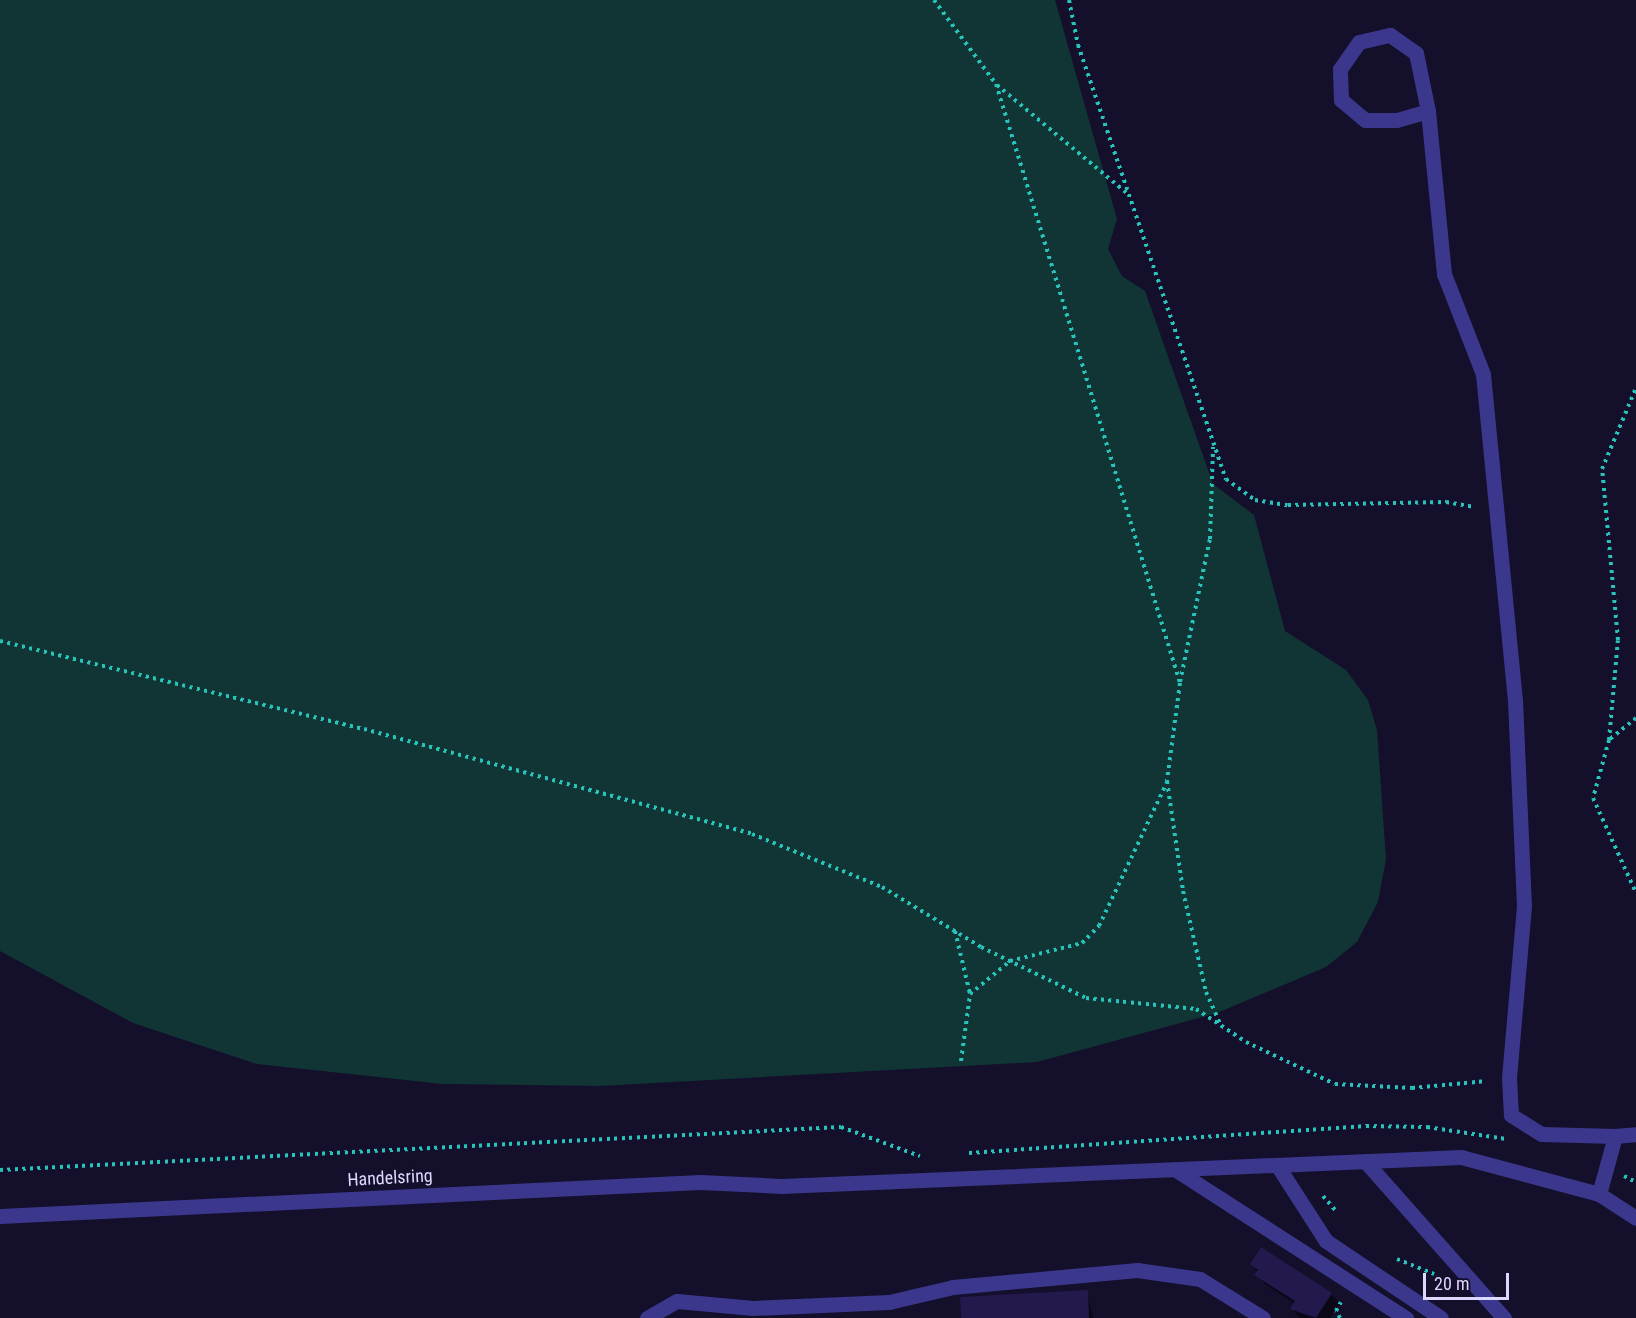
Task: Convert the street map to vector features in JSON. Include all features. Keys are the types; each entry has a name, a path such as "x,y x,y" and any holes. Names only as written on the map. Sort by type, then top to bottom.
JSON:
{"street":[{"path":"1428,111 1396,120 1365,120 1341,100 1340,69 1359,42 1390,35 1416,53 1428,111 1444,274 1482,374 1515,700 1524,906 1509,1078 1511,1115 1542,1134 1616,1136 1636,1134"},
{"path":"1599,1194 1616,1136"},
{"name":"Handelsring","path":"0,1216 700,1182 781,1186 1461,1157 1599,1194 1636,1218"},
{"path":"1365,1161 1504,1318"},
{"path":"1277,1166 1326,1241 1441,1318"},
{"path":"1176,1170 1406,1318"},
{"path":"647,1318 677,1301 753,1308 889,1302 953,1287 1137,1270 1200,1279 1263,1318"}],"path":[{"path":"934,0 996,84 1128,194"},
{"path":"1069,0 1128,194 1226,479 1255,500 1334,507 1446,502 1494,509"},
{"path":"996,84 1180,683"},
{"path":"1636,388 1602,469 1618,640 1610,740 1593,798 1636,893"},
{"path":"1213,446 1210,539 1180,683 1167,781 1186,902 1206,992 1220,1025"},
{"path":"0,641 364,729 752,834 882,887 1010,961 1086,998 1196,1009 1220,1025 1335,1084 1412,1088 1509,1078"},
{"path":"1610,740 1636,718"},
{"path":"970,994 1010,961 1082,944 1099,926 1167,781"},
{"path":"955,931 970,994 961,1060"},
{"path":"957,1154 1366,1126 1427,1127 1511,1140"},
{"path":"0,1170 841,1127 922,1157 934,1156"},
{"path":"1606,1166 1636,1182"}],"green space":[{"path":"0,0 1055,0 1117,219 1108,249 1122,276 1145,291 1213,484 1254,515 1285,631 1346,670 1368,700 1377,730 1386,859 1378,902 1357,942 1326,967 1217,1013 1037,1062 600,1086 443,1084 257,1064 133,1023 0,951"}],"building":[{"path":"1261,1247 1332,1293 1316,1318 1290,1309 1295,1301 1254,1275 1258,1270 1250,1264"},
{"path":"1088,1290 1089,1318 961,1318 960,1297"}]}
